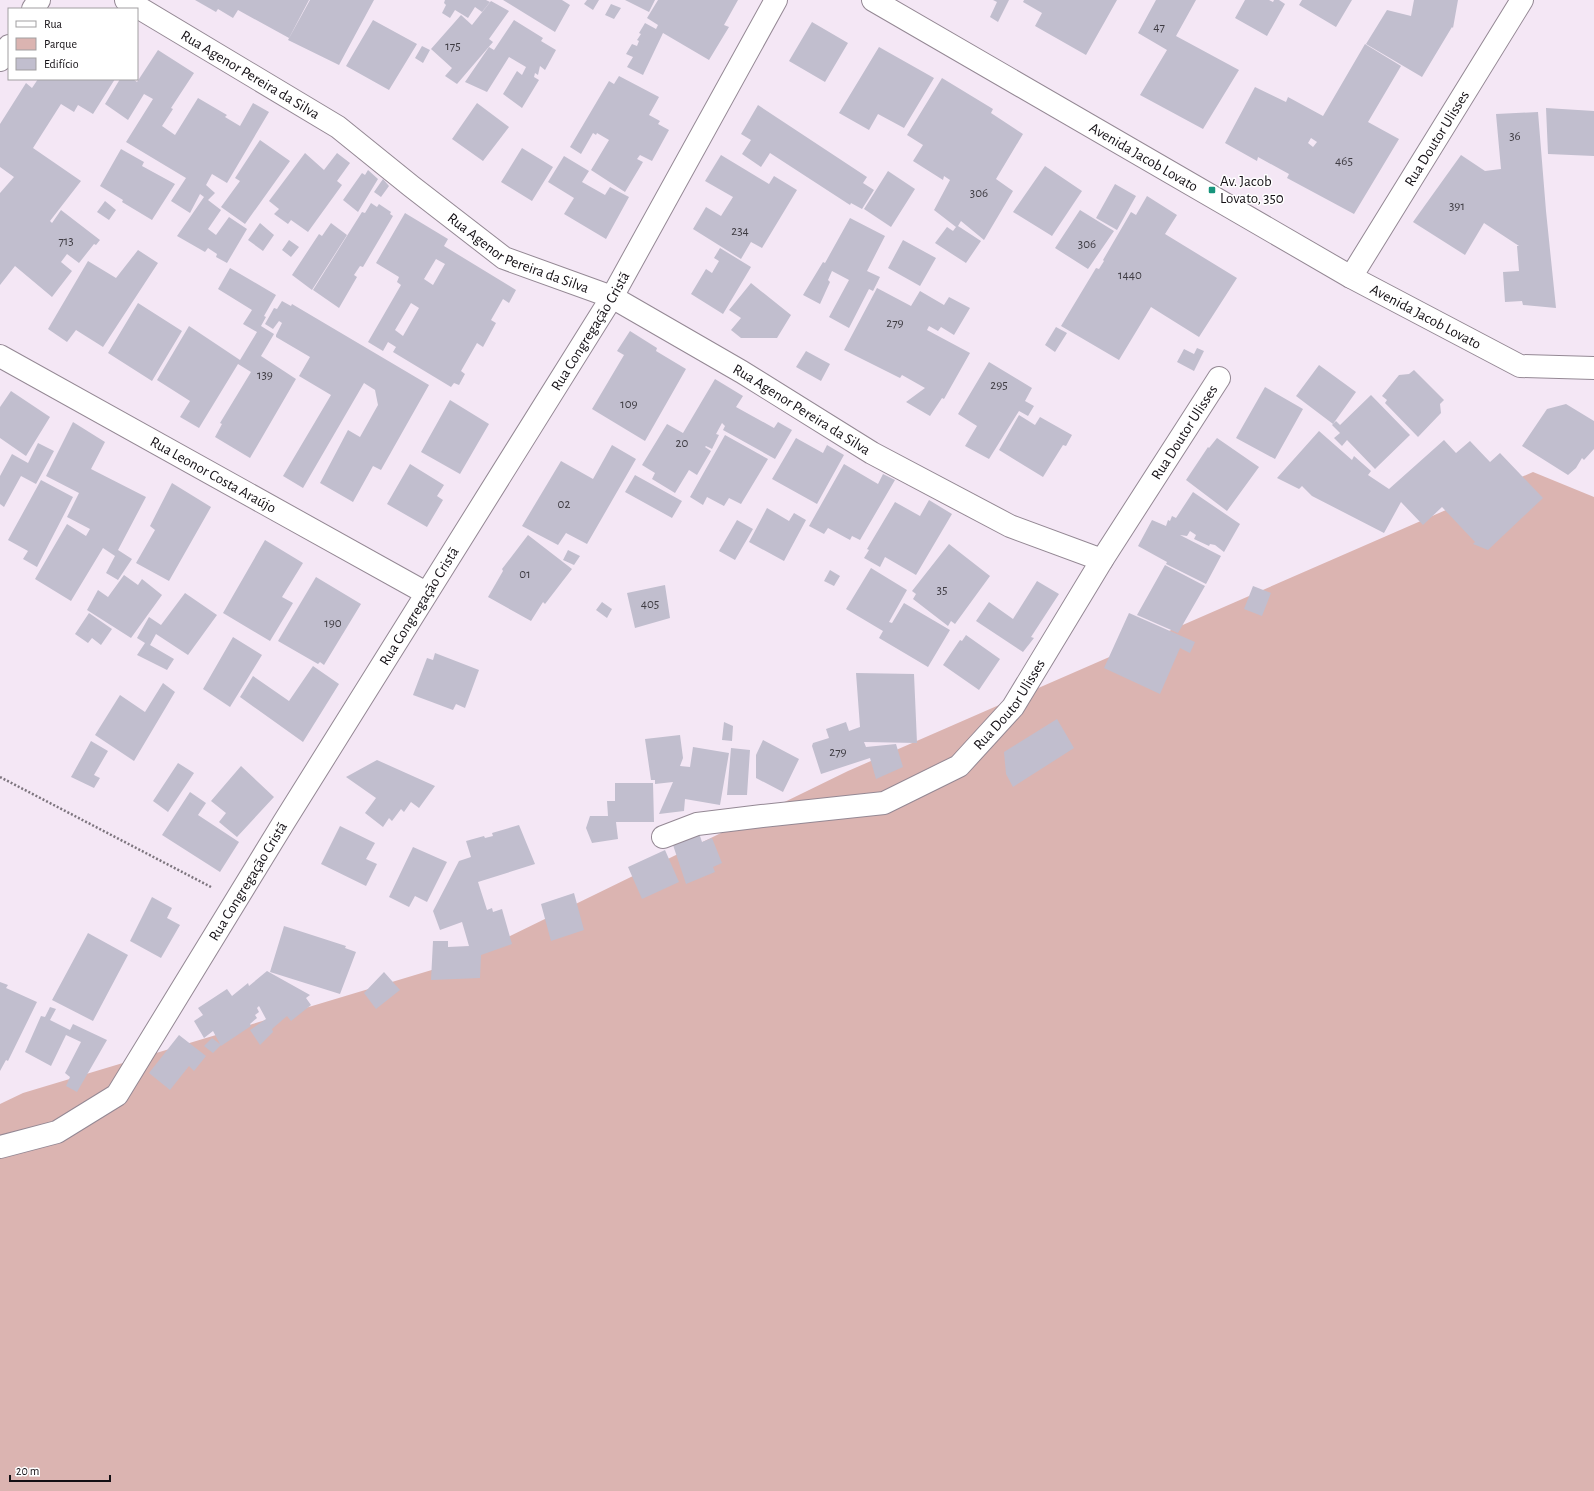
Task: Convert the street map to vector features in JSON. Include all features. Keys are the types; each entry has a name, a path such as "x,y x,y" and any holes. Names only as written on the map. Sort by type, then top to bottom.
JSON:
{"street":[{"name":"Rua Agenor Pereira da Silva","path":"126,0 338,127 504,258 612,297 742,372 879,456 1010,526 1102,560"},
{"name":"Rua Congregação Cristã","path":"0,1148 57,1132 118,1095 426,593 612,297 776,0"},
{"name":"Avenida Jacob Lovato","path":"873,0 1351,277 1520,366 1594,368"},
{"name":"Rua Doutor Ulisses","path":"1351,277 1522,0"},
{"path":"0,60 8,48"},
{"name":"Rua Leonor Costa Araújo","path":"0,356 426,593"},
{"name":"Rua Doutor Ulisses","path":"663,838 698,824 884,803 958,766 1013,707 1102,560 1219,378"}],"path":[{"path":"0,777 143,850 236,901"}],"green space":[{"path":"1533,472 1594,497 1594,1491 0,1491 0,1104 23,1093 455,963 848,771"}],"building":[{"path":"195,0 309,0 289,38 238,10 233,18 218,9 216,12"},
{"path":"310,0 374,0 339,65 288,40"},
{"path":"445,0 486,0 490,2 482,12 475,7 468,18 455,10 450,18 442,13 446,5 444,3"},
{"path":"503,0 562,0 570,5 555,32"},
{"path":"587,0 599,0 593,10 584,4"},
{"path":"625,0 655,0 649,12"},
{"path":"658,0 738,0 724,25 729,27 709,60 663,33 643,75 627,67 633,57 626,54 632,44 637,46 639,41 637,40 641,34 639,33 645,23 656,29 658,25 647,18"},
{"path":"993,0 1009,0 998,22 990,17 997,2"},
{"path":"1024,0 1117,0 1086,55 1035,26 1042,13 1023,2"},
{"path":"1156,0 1196,0 1176,36 1239,70 1203,129 1140,95 1167,50 1138,33"},
{"path":"1245,0 1269,0 1273,2 1274,0 1279,0 1285,4 1267,36 1235,18"},
{"path":"1302,0 1352,0 1336,27 1299,5"},
{"path":"1414,0 1458,0 1453,28 1452,27 1422,77 1366,44 1387,10 1411,16"},
{"path":"491,1 509,11 489,39 493,42 457,84 445,76 452,68 431,49 461,15 472,25"},
{"path":"611,4 621,8 614,19 605,15"},
{"path":"373,20 417,44 389,90 346,66"},
{"path":"514,20 543,38 541,41 556,50 545,70 540,66 538,75 535,73 534,77 539,80 522,108 503,94 517,71 522,75 526,67 509,57 487,92 465,82 489,47 494,50"},
{"path":"812,22 848,43 825,82 789,61"},
{"path":"1365,44 1401,66 1368,122 1399,139 1354,214 1287,178 1289,174 1258,157 1257,161 1225,143 1255,87 1286,102 1288,97 1323,116","holes":["1311,138 1317,142 1313,147 1308,143"]},
{"path":"422,46 430,50 423,63 415,58"},
{"path":"879,47 934,78 904,128 878,114 869,130 839,113"},
{"path":"158,50 194,73 171,108 173,109 162,126 175,135 198,98 227,115 225,117 240,126 253,103 269,112 227,183 212,174 206,185 215,193 208,200 221,210 208,229 216,235 229,217 247,229 227,263 216,257 217,254 208,248 205,252 177,236 204,197 200,194 190,213 171,201 186,178 126,142 153,99 144,94 128,120 105,104 119,80 134,80 137,82"},
{"path":"619,76 659,97 649,115 660,121 658,124 669,130 652,161 640,155 637,159 643,162 625,192 591,170 609,140 597,133 596,135 593,133 581,154 570,147 609,81 614,84"},
{"path":"942,78 993,109 991,113 1023,134 996,179 1013,191 984,240 961,221 958,226 981,241 966,263 935,243 947,227 953,231 956,227 934,210 950,180 944,176 943,180 913,161 923,145 907,135"},
{"path":"37,80 114,80 93,114 78,105 74,112 61,104 33,148 81,181 50,221 52,223 61,210 100,240 96,245 94,244 79,263 67,254 61,262 72,271 52,297 15,266 0,285 0,193 14,177 0,167 0,124 26,83 32,88"},
{"path":"477,103 509,127 483,161 452,139"},
{"path":"758,105 867,177 863,183 874,190 862,209 851,203 850,205 770,153 761,167 742,154 751,140 741,134"},
{"path":"1546,108 1594,111 1594,156 1548,154"},
{"path":"1538,112 1556,308 1523,305 1522,301 1505,302 1503,272 1519,271 1517,246 1519,246 1484,223 1465,255 1413,222 1461,155 1485,171 1501,169 1496,114"},
{"path":"260,140 290,161 245,224 221,207 240,181 235,178"},
{"path":"522,148 553,167 532,201 501,182"},
{"path":"121,149 144,162 142,166 175,184 152,220 122,202 123,200 100,186"},
{"path":"305,153 324,170 337,153 350,163 337,181 342,185 308,232 291,220 288,224 274,214 279,209 269,201"},
{"path":"721,155 769,184 774,176 797,190 762,248 751,242 741,259 693,229 706,207 721,216 733,197 705,181"},
{"path":"564,156 589,171 582,182 605,195 610,187 629,197 606,239 564,214 574,198 548,182"},
{"path":"1045,166 1082,191 1052,236 1013,212"},
{"path":"368,170 378,179 358,212 343,200 362,173 365,175"},
{"path":"888,171 915,189 891,227 864,209"},
{"path":"383,179 389,186 381,197 374,192"},
{"path":"1115,184 1136,196 1117,230 1096,218"},
{"path":"1147,196 1177,215 1165,234 1237,278 1199,337 1151,307 1119,360 1061,326 1096,268 1099,269 1104,261 1103,260 1131,212 1136,215"},
{"path":"105,201 116,210 109,220 97,212"},
{"path":"371,203 377,207 379,204 391,212 390,214 393,216 363,267 360,266 354,275 357,277 339,308 313,290 362,212 365,213"},
{"path":"1080,210 1114,231 1088,269 1055,248"},
{"path":"405,213 448,239 444,246 516,290 509,303 503,299 491,320 496,323 483,347 477,343 461,371 465,374 459,385 454,383 451,387 393,352 396,347 388,342 383,351 368,342 401,285 397,282 399,277 376,263","holes":["436,259 445,264 433,285 424,279","411,303 419,308 403,336 395,330"]},
{"path":"850,218 885,236 867,271 880,277 873,291 869,289 849,328 829,317 849,280 832,271 828,280 830,282 820,304 803,295 823,262 825,263"},
{"path":"260,223 274,235 263,251 248,240"},
{"path":"331,223 347,235 312,290 292,275 319,234 322,236"},
{"path":"289,240 299,247 291,257 282,250"},
{"path":"903,240 936,258 920,286 888,268"},
{"path":"720,248 751,267 723,314 691,294 706,269 712,273 719,261 714,258"},
{"path":"138,250 158,263 103,347 76,330 67,342 48,329 88,261 116,278"},
{"path":"230,268 276,295 264,316 266,317 261,326 274,334 261,356 296,379 250,458 215,437 222,424 220,423 251,372 238,364 199,428 180,417 190,401 157,380 189,326 240,360 257,332 243,324 252,310 218,289"},
{"path":"751,283 791,315 777,338 741,338 731,330 741,318 729,310"},
{"path":"877,288 911,306 920,291 944,305 949,297 970,308 954,335 941,327 938,331 929,326 927,330 970,353 944,399 942,398 930,416 906,402 925,388 902,375 900,378 844,350"},
{"path":"282,301 291,306 292,304 429,385 381,470 373,466 353,502 320,483 348,430 360,437 378,405 375,390 364,383 303,488 283,476 331,395 299,376 310,357 276,337 282,323 279,321 273,329 265,324 274,308 277,309"},
{"path":"138,303 182,331 152,381 108,353"},
{"path":"1056,327 1067,333 1055,352 1045,345"},
{"path":"630,331 657,348 656,351 686,369 645,441 592,409 624,355 617,351"},
{"path":"1197,348 1204,351 1194,371 1177,362 1184,349 1194,354"},
{"path":"806,351 830,364 821,381 796,367"},
{"path":"989,362 1032,388 1025,401 1034,406 1028,416 1019,411 989,459 965,446 977,426 958,414"},
{"path":"1319,365 1356,392 1333,424 1296,396"},
{"path":"1414,370 1444,400 1440,404 1441,413 1418,437 1385,403 1387,400 1382,396 1399,375 1409,374"},
{"path":"715,379 743,396 736,407 774,428 778,422 792,430 775,459 723,430 725,426 722,423 716,434 719,435 712,449 706,446 705,447 711,451 697,475 689,470 675,493 652,479 655,473 642,465 667,424 683,433"},
{"path":"1265,387 1303,409 1275,459 1236,438"},
{"path":"11,391 50,417 26,456 0,438 0,407"},
{"path":"1371,395 1410,435 1375,469 1347,440 1342,446 1334,438 1340,433 1332,425 1336,421 1340,425"},
{"path":"450,400 489,424 460,474 421,452"},
{"path":"1566,404 1594,421 1594,449 1584,460 1582,458 1576,468 1568,475 1522,446 1547,409"},
{"path":"1019,415 1035,425 1040,417 1072,435 1066,446 1063,445 1043,477 999,450"},
{"path":"73,422 105,442 91,469 146,497 118,550 132,559 118,580 106,573 115,556 103,548 71,601 35,579 67,524 86,536 90,529 67,517 79,493 46,476"},
{"path":"1319,431 1352,460 1354,456 1371,471 1368,475 1389,489 1444,440 1456,453 1470,441 1490,462 1500,453 1543,498 1488,550 1473,544 1475,542 1442,507 1423,525 1401,502 1384,533 1312,496 1302,486 1299,489 1277,478"},
{"path":"725,435 768,459 741,504 729,498 724,506 707,497 703,505 690,497"},
{"path":"796,438 823,453 827,445 844,455 817,504 772,479"},
{"path":"1217,438 1259,467 1227,511 1186,480 1208,447 1209,448"},
{"path":"38,443 54,451 36,484 21,476 4,507 0,504 0,476 12,454 28,463"},
{"path":"612,445 636,459 587,544 566,533 558,545 522,526 561,461 593,479"},
{"path":"410,464 444,485 437,496 443,500 427,527 387,504"},
{"path":"844,464 878,484 883,474 895,480 860,540 852,536 850,540 828,528 824,534 809,526"},
{"path":"635,475 682,501 672,518 625,492"},
{"path":"41,480 73,497 37,567 23,559 28,551 8,540"},
{"path":"172,483 211,507 169,581 136,563 155,530 150,526"},
{"path":"1193,492 1240,524 1224,552 1215,545 1210,544 1209,546 1194,539 1196,535 1190,531 1187,536 1180,535 1221,556 1206,584 1166,564 1167,562 1138,546 1152,520 1166,526 1168,520 1170,521 1172,516 1176,518"},
{"path":"929,500 952,514 916,575 885,557 880,567 864,558 869,550 867,549 895,502 920,516"},
{"path":"767,508 789,521 794,513 806,520 784,561 749,542"},
{"path":"737,520 753,529 735,560 719,551"},
{"path":"528,535 572,569 545,604 543,602 531,621 488,597 503,571 502,569"},
{"path":"265,540 303,563 282,597 293,603 270,641 223,613"},
{"path":"949,544 990,576 955,624 951,621 948,626 913,599 916,594 912,591"},
{"path":"568,550 580,556 574,565 563,560"},
{"path":"1165,565 1205,586 1178,633 1137,615"},
{"path":"871,568 907,590 889,622 892,623 904,603 950,630 928,667 879,638 883,631 846,609"},
{"path":"830,570 840,576 834,586 824,581"},
{"path":"124,575 138,585 142,579 162,595 131,638 87,610 98,590 108,597"},
{"path":"316,577 361,604 324,665 320,662 318,664 278,641"},
{"path":"1037,581 1059,594 1031,637 1034,638 1023,652 976,621 989,602 1013,619"},
{"path":"665,585 670,618 635,628 627,593"},
{"path":"1253,586 1271,593 1262,616 1244,609"},
{"path":"185,593 217,615 188,655 156,634 150,645 174,659 167,670 137,655 145,643 137,638 149,617 161,625"},
{"path":"602,602 612,609 607,618 596,610"},
{"path":"89,613 112,629 101,645 92,638 88,643 75,634"},
{"path":"1129,613 1195,642 1190,653 1180,648 1160,694 1104,668"},
{"path":"966,635 1000,659 979,690 943,665 960,640 962,641"},
{"path":"233,637 262,655 230,707 203,689"},
{"path":"435,653 479,670 465,708 456,704 453,710 413,695 427,658 433,660"},
{"path":"313,666 339,684 303,742 240,697 253,676 289,701"},
{"path":"856,673 914,674 917,743 864,742 866,747 896,744 903,767 876,779 870,758 821,774 812,746 813,743 829,738 826,729 846,722 849,731 860,727"},
{"path":"163,683 175,692 134,761 95,735 120,695 145,712"},
{"path":"1057,719 1074,748 1013,787 1006,774 1004,752"},
{"path":"724,722 733,726 732,741 722,740"},
{"path":"680,735 683,758 680,766 690,767 693,747 729,753 720,805 685,799 684,811 659,814 673,782 655,784 655,780 651,780 645,739"},
{"path":"763,740 799,759 783,792 756,778 756,755"},
{"path":"91,741 108,751 94,775 100,778 94,788 71,777"},
{"path":"731,748 750,750 747,795 727,795"},
{"path":"377,760 435,786 419,808 411,802 404,812 401,809 392,821 389,818 383,827 365,813 376,798 346,777"},
{"path":"178,763 194,773 168,812 153,801"},
{"path":"241,766 274,797 237,837 219,822 226,813 211,801"},
{"path":"615,783 653,783 654,822 616,822 618,839 592,843 586,828 590,816 608,816 607,801 615,801"},
{"path":"190,792 206,803 198,815 239,842 220,872 162,835"},
{"path":"519,825 535,864 478,882 487,910 492,908 493,912 502,909 512,944 481,955 480,978 431,980 433,941 448,941 448,947 469,946 462,922 440,930 433,911 459,861 471,857 466,841 484,836 485,838 493,836 492,833"},
{"path":"340,826 375,843 366,859 377,864 366,886 321,864"},
{"path":"699,833 702,842 712,838 722,863 713,867 715,872 686,884 673,845"},
{"path":"413,847 447,862 427,902 415,896 409,907 389,897"},
{"path":"665,850 679,882 642,899 628,867"},
{"path":"574,893 584,930 551,941 541,904"},
{"path":"152,897 172,908 167,918 180,925 161,958 130,941"},
{"path":"284,926 346,946 345,948 356,952 340,994 270,972"},
{"path":"88,933 128,955 93,1021 52,1000"},
{"path":"267,971 310,995 306,998 311,1005 291,1021 287,1016 272,1029 273,1032 260,1045 250,1030 266,1019 259,1006 257,1008 259,1012 255,1015 257,1018 250,1024 251,1026 221,1046 213,1031 204,1038 194,1021 203,1015 198,1008 227,989 232,996 248,983 249,986"},
{"path":"384,972 400,990 376,1009 364,993"},
{"path":"0,982 8,985 6,988 37,1002 8,1061 6,1060 0,1071"},
{"path":"50,1007 56,1009 50,1020 70,1030 73,1024 107,1040 77,1092 66,1086 70,1077 65,1073 81,1042 66,1035 51,1066 25,1052 41,1016 45,1017"},
{"path":"179,1035 206,1056 194,1071 189,1066 170,1090 149,1073"},
{"path":"212,1038 221,1045 213,1053 204,1046"}],"place":[{"name":"Av. Jacob Lovato, 350","path":"1212,190"}]}
